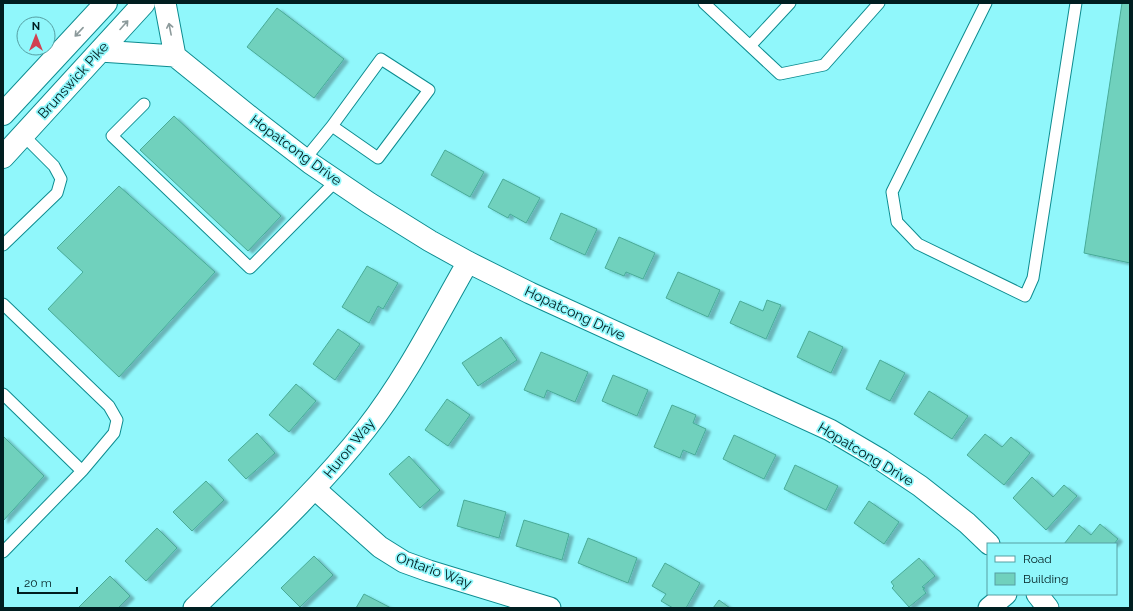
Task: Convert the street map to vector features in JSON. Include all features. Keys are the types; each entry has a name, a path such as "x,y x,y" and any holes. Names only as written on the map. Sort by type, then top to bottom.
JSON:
{"main road":[{"name":"Brunswick Pike","path":"3,114 106,3"},
{"name":"Brunswick Pike","path":"3,157 144,3"},
{"path":"3,99 55,58"}],"street":[{"path":"100,51 175,56 164,3"},
{"name":"Hopatcong Drive","path":"175,56 305,159 369,203 430,241 530,293 830,430 881,460 920,486 967,523 988,543"},
{"name":"Huron Way","path":"194,608 315,489 336,467 367,428 403,377 468,262"},
{"name":"Ontario Way","path":"315,489 380,547 404,562 550,608"},
{"path":"989,608 1005,595"},
{"path":"1038,595 1048,608"}],"lane":[{"path":"704,3 780,74 824,65 879,3"},
{"path":"750,46 790,3"},
{"path":"986,3 892,192 897,222 918,244 1025,296 1033,278 1076,3"},
{"path":"305,159 332,126 381,59 429,90 378,158 332,126"},
{"path":"144,104 112,136 250,268 336,181"},
{"path":"3,245 57,192 61,179 54,166 23,135"},
{"path":"3,304 109,406 117,420 114,433 82,471 3,552"},
{"path":"3,394 82,471"}],"building":[{"path":"1122,3 1130,3 1130,263 1084,253"},
{"path":"277,8 344,59 314,98 247,47"},
{"path":"174,116 281,216 248,251 140,150"},
{"path":"445,150 484,172 470,197 431,175"},
{"path":"503,179 540,198 526,223 510,214 508,218 488,207"},
{"path":"119,186 215,272 119,377 48,309 83,272 57,248"},
{"path":"561,213 597,229 585,255 550,239"},
{"path":"619,237 655,253 643,279 626,272 624,276 605,268"},
{"path":"367,266 398,283 383,309 378,306 369,323 342,307"},
{"path":"678,272 720,290 708,317 666,298"},
{"path":"767,300 781,305 766,339 730,323 740,301 763,311"},
{"path":"338,329 360,344 335,380 313,364"},
{"path":"809,331 843,347 831,373 797,357"},
{"path":"501,337 517,360 478,386 462,363"},
{"path":"541,352 588,372 575,402 547,390 544,398 524,390"},
{"path":"880,360 905,373 890,401 866,389"},
{"path":"613,375 648,390 637,416 602,401"},
{"path":"296,384 316,401 289,432 269,415"},
{"path":"929,391 968,416 952,439 914,414"},
{"path":"447,399 470,415 448,446 425,430"},
{"path":"672,405 696,415 693,423 706,429 695,455 683,450 680,458 654,447"},
{"path":"257,433 275,453 246,479 228,460"},
{"path":"985,434 1002,447 1011,437 1030,453 1004,485 967,455"},
{"path":"734,435 776,455 764,479 723,459"},
{"path":"3,436 44,476 3,521"},
{"path":"409,456 440,490 420,508 389,474"},
{"path":"795,465 838,486 826,510 784,489"},
{"path":"1032,477 1053,497 1064,485 1077,496 1046,530 1013,498"},
{"path":"206,481 224,500 192,531 173,512"},
{"path":"464,500 506,512 499,538 457,526"},
{"path":"869,501 899,522 884,544 854,523"},
{"path":"524,520 569,534 562,560 516,546"},
{"path":"1100,524 1118,539 1115,543 1065,543 1079,525 1091,535"},
{"path":"157,528 177,548 146,581 125,561"},
{"path":"588,538 637,558 628,583 578,563"},
{"path":"314,556 333,575 300,607 281,588"},
{"path":"919,558 935,576 922,587 925,588 923,589 926,593 909,607 892,588 894,586 891,582"},
{"path":"665,563 700,583 686,608 673,608 661,601 666,594 652,586"},
{"path":"110,576 130,596 118,608 78,608"},
{"path":"364,594 391,608 356,608"},
{"path":"719,600 730,608 713,608"}]}
